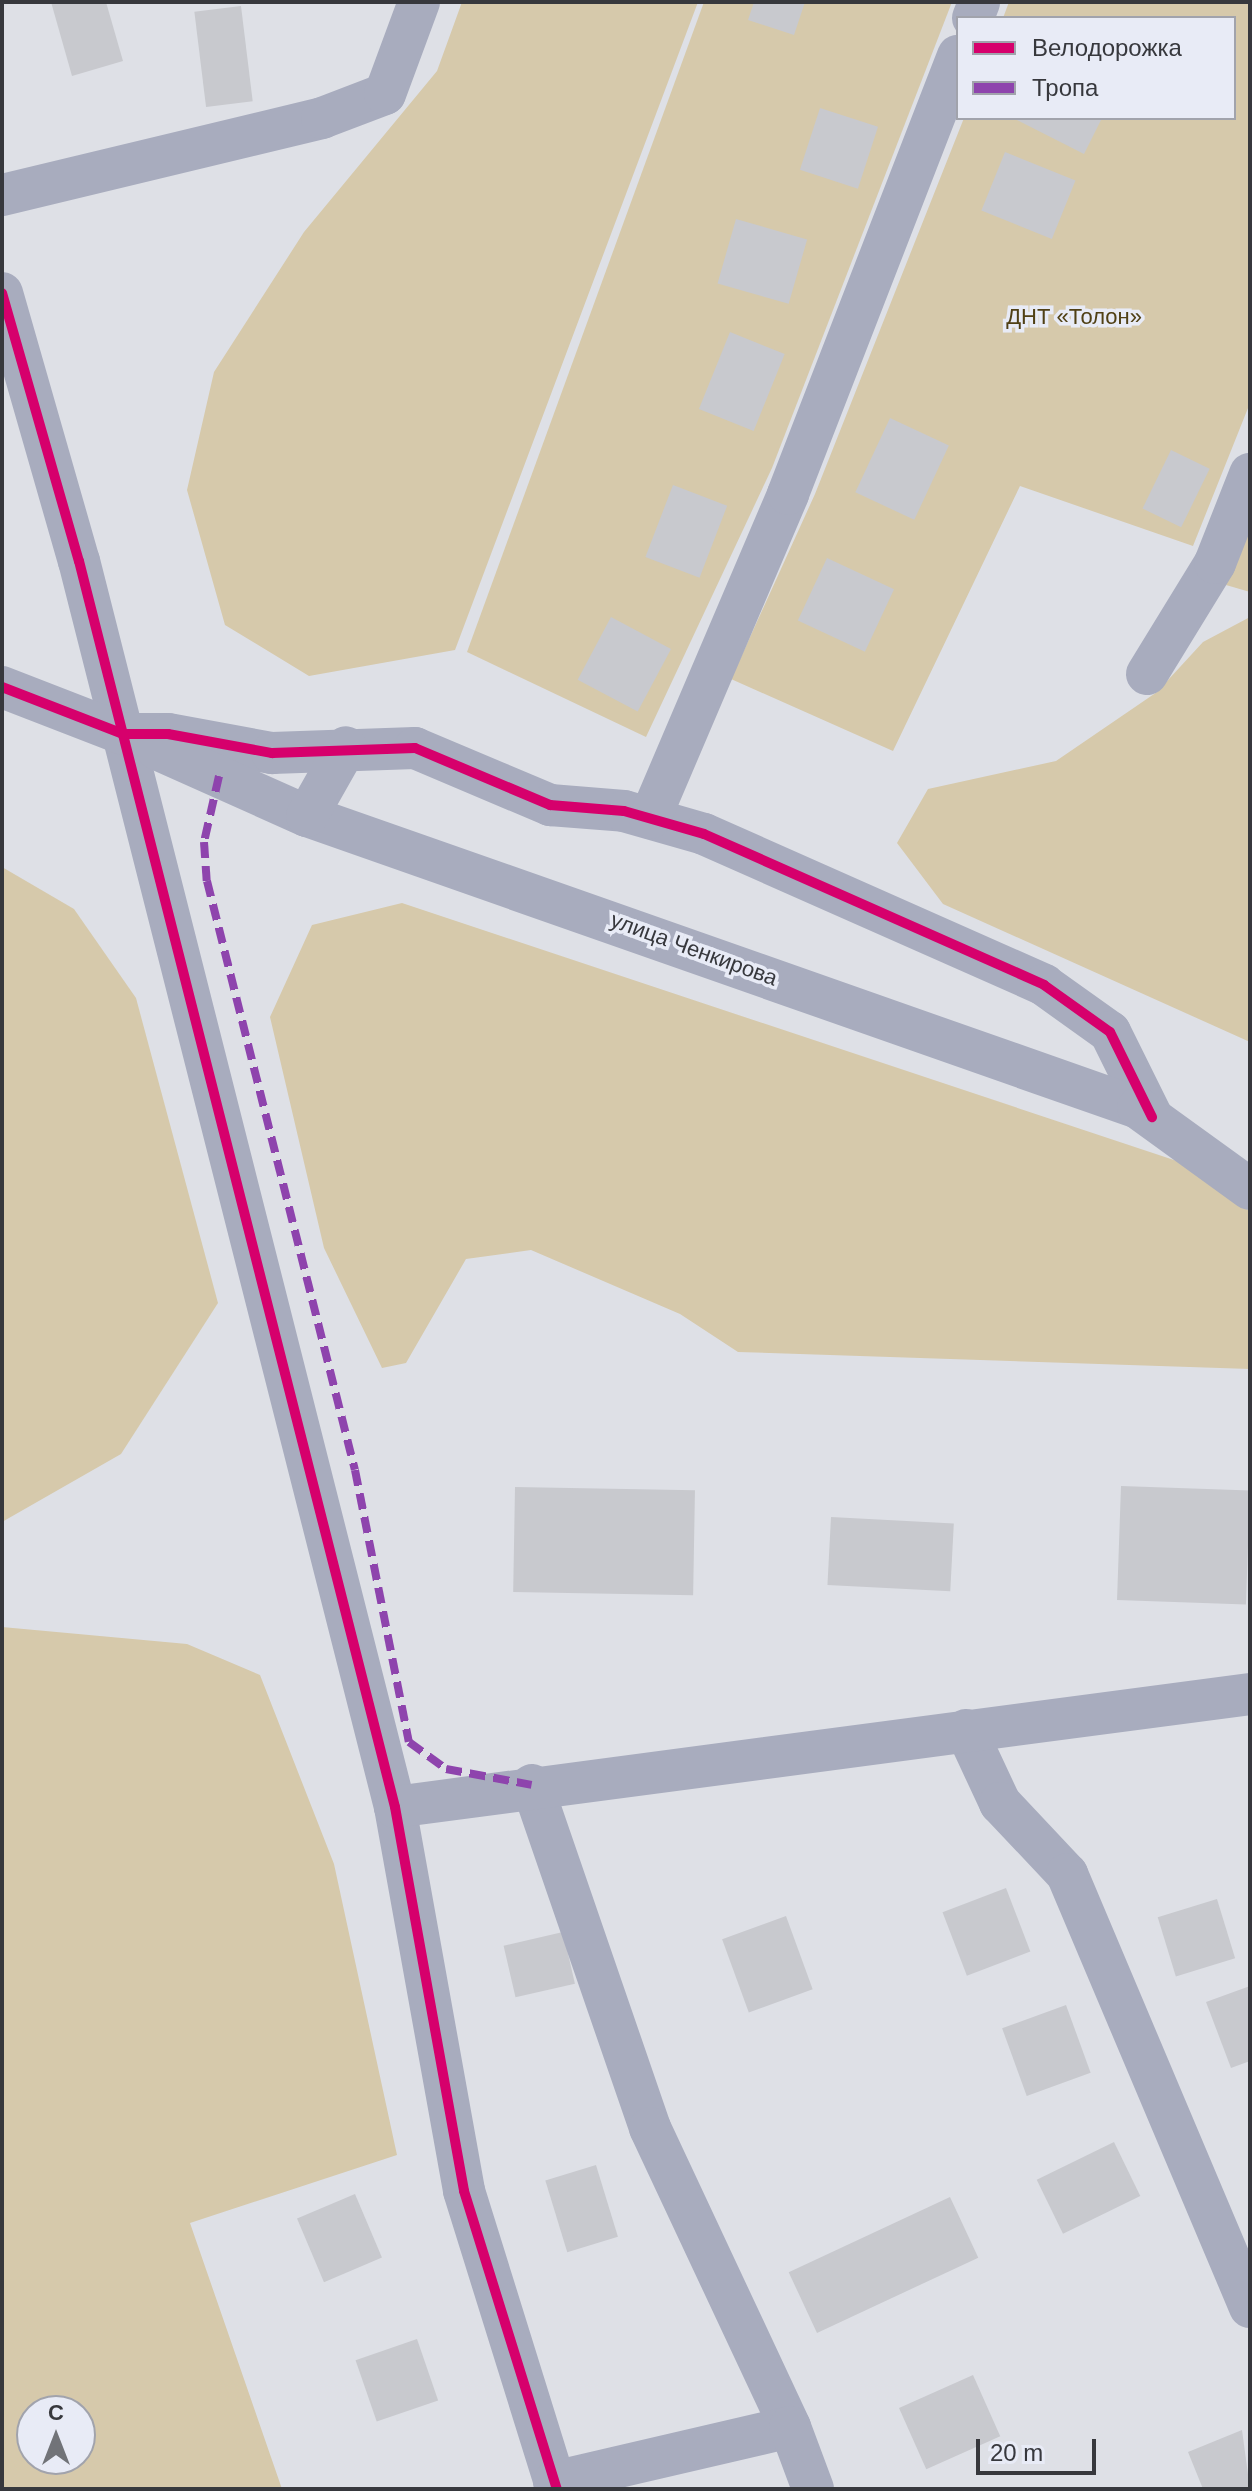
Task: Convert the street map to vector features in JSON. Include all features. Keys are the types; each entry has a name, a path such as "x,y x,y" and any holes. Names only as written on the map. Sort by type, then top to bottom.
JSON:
{"street":[{"path":"2,195 322,118 385,94 419,2"},
{"path":"650,818 788,494 956,61"},
{"path":"2,293 123,734 395,1807 464,2191 556,2486 790,2427"},
{"path":"1147,674 1215,563 1250,474"},
{"name":"улица Ченкирова","path":"2,687 123,734 307,816 1152,1117 1250,1189"},
{"path":"123,734 168,734 272,753 346,747 415,748 550,805 650,818 704,834 1044,985 1110,1032 1152,1117"},
{"path":"307,816 346,747"},
{"path":"395,1807 532,1785 1250,1694"},
{"path":"966,1730 1000,1803 1067,1874 1250,2307"},
{"path":"532,1785 650,2128 790,2427 813,2489"}],"green space":[{"path":"462,2 698,2 455,650 309,676 225,625 187,490 214,372 304,232 437,71"},
{"path":"704,2 952,2 772,468 646,737 467,652"},
{"name":"ДНТ «Толон»","path":"1009,2 1250,2 1250,403 1193,546 1020,486 893,751 731,679 815,494 963,120 1236,120 1236,16 1004,16"},
{"path":"1250,525 1250,592 1226,585"},
{"path":"1250,617 1250,1042 943,904 897,843 928,789 1056,761 1157,692 1203,642"},
{"path":"2,867 74,909 136,998 218,1303 121,1454 2,1522"},
{"path":"402,903 1201,1169 1250,1212 1250,1369 738,1352 680,1314 531,1250 466,1259 406,1363 382,1368 324,1248 270,1017 312,925"},
{"path":"2,1627 187,1644 260,1675 334,1864 397,2155 190,2223 282,2489 2,2489"}],"building":[{"path":"51,2 106,2 123,61 72,76"},
{"path":"754,2 805,2 794,35 748,20"},
{"path":"241,6 253,101 206,107 194,12"},
{"path":"820,108 878,127 858,189 800,170"},
{"path":"1017,120 1101,120 1084,154"},
{"path":"1005,152 1075,180 1052,239 981,210"},
{"path":"736,219 807,239 789,304 718,283"},
{"path":"730,332 785,354 754,431 699,409"},
{"path":"890,418 949,445 914,520 855,492"},
{"path":"1171,450 1210,469 1181,527 1143,508"},
{"path":"673,485 727,506 700,578 645,557"},
{"path":"827,558 894,589 865,652 798,621"},
{"path":"611,617 671,649 638,712 578,680"},
{"path":"1121,1486 1250,1491 1246,1604 1117,1600"},
{"path":"515,1487 695,1490 693,1595 513,1592"},
{"path":"831,1517 954,1523 950,1591 827,1585"},
{"path":"1006,1888 1030,1951 967,1976 943,1912"},
{"path":"1217,1899 1235,1958 1176,1976 1158,1917"},
{"path":"786,1916 813,1989 749,2013 722,1939"},
{"path":"563,1932 575,1984 515,1997 504,1946"},
{"path":"1250,1986 1250,2061 1231,2068 1206,2002"},
{"path":"1066,2005 1091,2073 1027,2096 1002,2028"},
{"path":"1114,2142 1140,2196 1063,2234 1037,2180"},
{"path":"596,2165 618,2237 567,2252 545,2180"},
{"path":"355,2194 382,2258 324,2282 297,2219"},
{"path":"950,2197 978,2258 817,2333 789,2272"},
{"path":"417,2339 438,2400 377,2422 356,2360"},
{"path":"973,2375 1000,2436 926,2469 899,2408"},
{"path":"1242,2430 1250,2489 1203,2489 1188,2452"}],"marked path":[{"path":"219,776 204,842 207,881 355,1470 409,1742 446,1769 532,1785"}],"cycle path":[{"path":"2,293 79,561 395,1807 464,2191 557,2489"},
{"path":"2,687 123,734 168,734 272,753 415,748 550,805 624,811 704,834 1044,985 1110,1032 1152,1117"}]}
